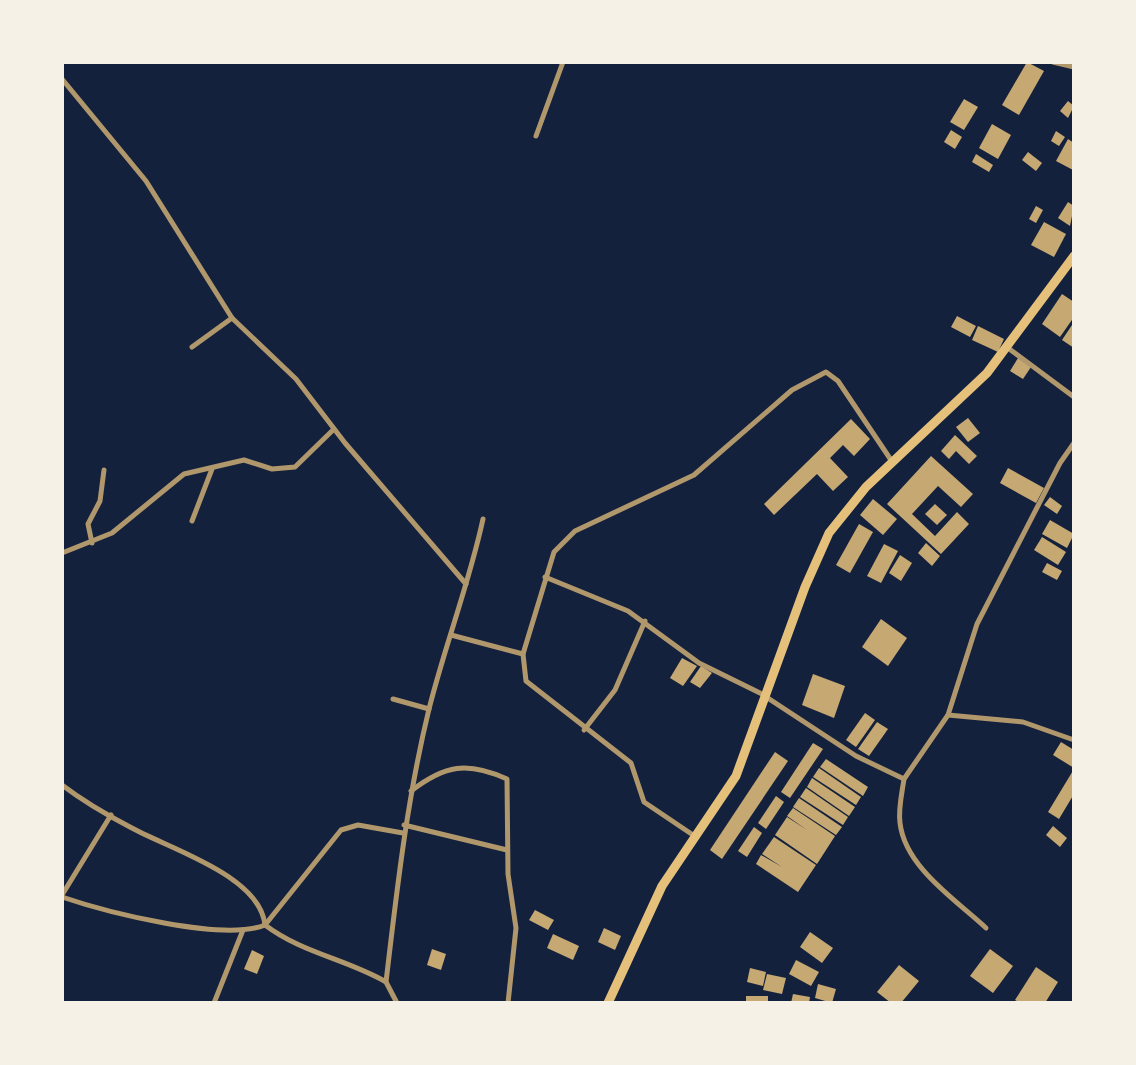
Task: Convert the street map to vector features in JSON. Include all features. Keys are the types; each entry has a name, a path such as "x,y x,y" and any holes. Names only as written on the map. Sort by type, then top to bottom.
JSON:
{"main road":[{"path":"608,1003 662,886 693,835 736,776 768,698 805,587 829,533 851,503 948,414 1008,348 1074,256"}],"street":[{"path":"536,136 563,62"},
{"path":"1053,62 1074,67"},
{"path":"62,79 146,181 232,318 296,379 334,429 466,584"},
{"path":"192,347 232,318"},
{"path":"1008,348 1074,397"},
{"path":"693,835 644,802 631,763 584,730 526,681 523,654 554,552 575,531 694,475 782,398 826,372 838,381 893,463"},
{"path":"62,553 92,543 124,525 184,474 244,460 272,469 295,467 334,429"},
{"path":"986,928 920,866 905,840 899,819 904,779 948,715 977,624 1060,463 1074,443"},
{"path":"192,521 212,468"},
{"path":"92,543 88,524 100,501 104,470"},
{"path":"397,1003 386,982 404,825 429,709 483,519"},
{"path":"545,577 609,600 645,621 699,663 768,698 845,750 904,779"},
{"path":"584,730 615,690 645,621"},
{"path":"451,635 523,654"},
{"path":"393,699 429,709"},
{"path":"948,715 1023,722 1074,740"},
{"path":"411,792 436,773 454,767 480,770 507,779 507,850 516,928 508,1003"},
{"path":"62,785 231,879 259,909 265,925 304,950 386,982"},
{"path":"111,815 62,896 101,910 243,930 265,925 341,830 358,825 403,833"},
{"path":"404,825 507,850"},
{"path":"214,1003 243,930"}],"building":[{"path":"1027,62 1044,71 1019,115 1002,105"},
{"path":"964,99 978,107 964,130 950,122"},
{"path":"1068,101 1074,106 1068,118 1060,111"},
{"path":"992,124 1011,135 998,159 979,148"},
{"path":"951,130 962,137 955,149 944,142"},
{"path":"1056,131 1065,137 1059,146 1051,141"},
{"path":"1068,139 1074,143 1073,170 1056,161"},
{"path":"1028,152 1042,163 1036,171 1022,160"},
{"path":"976,154 993,165 989,172 972,162"},
{"path":"1068,202 1074,206 1070,226 1058,218"},
{"path":"1036,206 1043,210 1036,223 1029,219"},
{"path":"1044,222 1066,234 1054,257 1031,245"},
{"path":"1062,294 1074,302 1074,317 1060,337 1042,324"},
{"path":"957,316 976,326 970,337 951,327"},
{"path":"1072,325 1074,327 1074,348 1062,340"},
{"path":"978,326 1004,339 998,352 972,340"},
{"path":"1018,358 1031,367 1023,379 1010,371"},
{"path":"968,418 980,433 968,442 956,427"},
{"path":"851,419 870,439 854,456 843,445 830,458 848,477 833,491 817,474 774,515 764,504"},
{"path":"955,435 977,456 969,464 956,451 949,459 941,451"},
{"path":"931,456 973,494 961,507 938,486 912,514 935,536 957,512 969,524 941,554 887,504"},
{"path":"1008,468 1044,488 1036,503 1000,483"},
{"path":"1050,497 1062,506 1057,514 1044,505"},
{"path":"873,499 897,519 883,535 860,515"},
{"path":"935,504 947,515 937,525 925,514"},
{"path":"1050,520 1074,534 1067,548 1042,534"},
{"path":"859,524 873,532 850,573 836,565"},
{"path":"1042,537 1066,552 1058,565 1034,550"},
{"path":"926,543 940,556 932,566 918,553"},
{"path":"884,544 898,551 881,583 867,576"},
{"path":"900,555 912,563 901,581 889,573"},
{"path":"1047,563 1062,571 1057,580 1042,572"},
{"path":"881,619 907,638 888,666 862,647"},
{"path":"682,658 697,666 683,686 670,678"},
{"path":"701,666 712,673 700,688 690,682"},
{"path":"813,674 845,686 834,718 802,705"},
{"path":"865,713 875,720 856,747 846,740"},
{"path":"877,722 888,729 869,756 858,749"},
{"path":"1061,742 1074,750 1074,768 1053,755"},
{"path":"813,743 823,749 790,798 781,792"},
{"path":"775,752 788,761 722,859 710,850"},
{"path":"826,759 868,787 863,796 820,767"},
{"path":"819,768 861,797 856,805 813,777"},
{"path":"1074,769 1074,794 1059,819 1048,812"},
{"path":"812,778 855,807 849,816 807,787"},
{"path":"806,788 848,817 843,825 800,797"},
{"path":"776,796 784,802 766,829 758,823"},
{"path":"799,798 842,827 836,835 793,807"},
{"path":"793,808 835,836 817,864 775,835 787,817 807,830 787,816"},
{"path":"1053,826 1067,838 1060,847 1046,835"},
{"path":"754,827 762,833 747,857 738,851"},
{"path":"774,837 816,865 798,892 756,864 761,855 782,867 762,854"},
{"path":"535,910 554,920 548,930 529,920"},
{"path":"604,928 621,936 615,950 598,942"},
{"path":"810,932 833,948 822,963 800,947"},
{"path":"553,934 579,946 573,960 547,948"},
{"path":"432,949 446,954 441,970 427,965"},
{"path":"990,949 1013,966 993,993 970,976"},
{"path":"252,950 264,956 257,974 244,969"},
{"path":"796,960 819,972 811,986 789,974"},
{"path":"899,965 919,981 901,1003 891,1003 877,992"},
{"path":"1036,967 1058,982 1045,1003 1020,1003 1015,1000"},
{"path":"750,968 766,972 763,986 747,982"},
{"path":"767,974 786,978 782,994 763,990"},
{"path":"818,984 836,989 832,1003 815,998"},
{"path":"793,994 810,997 809,1003 791,1003"},
{"path":"746,996 768,996 768,1003 746,1003"}]}
